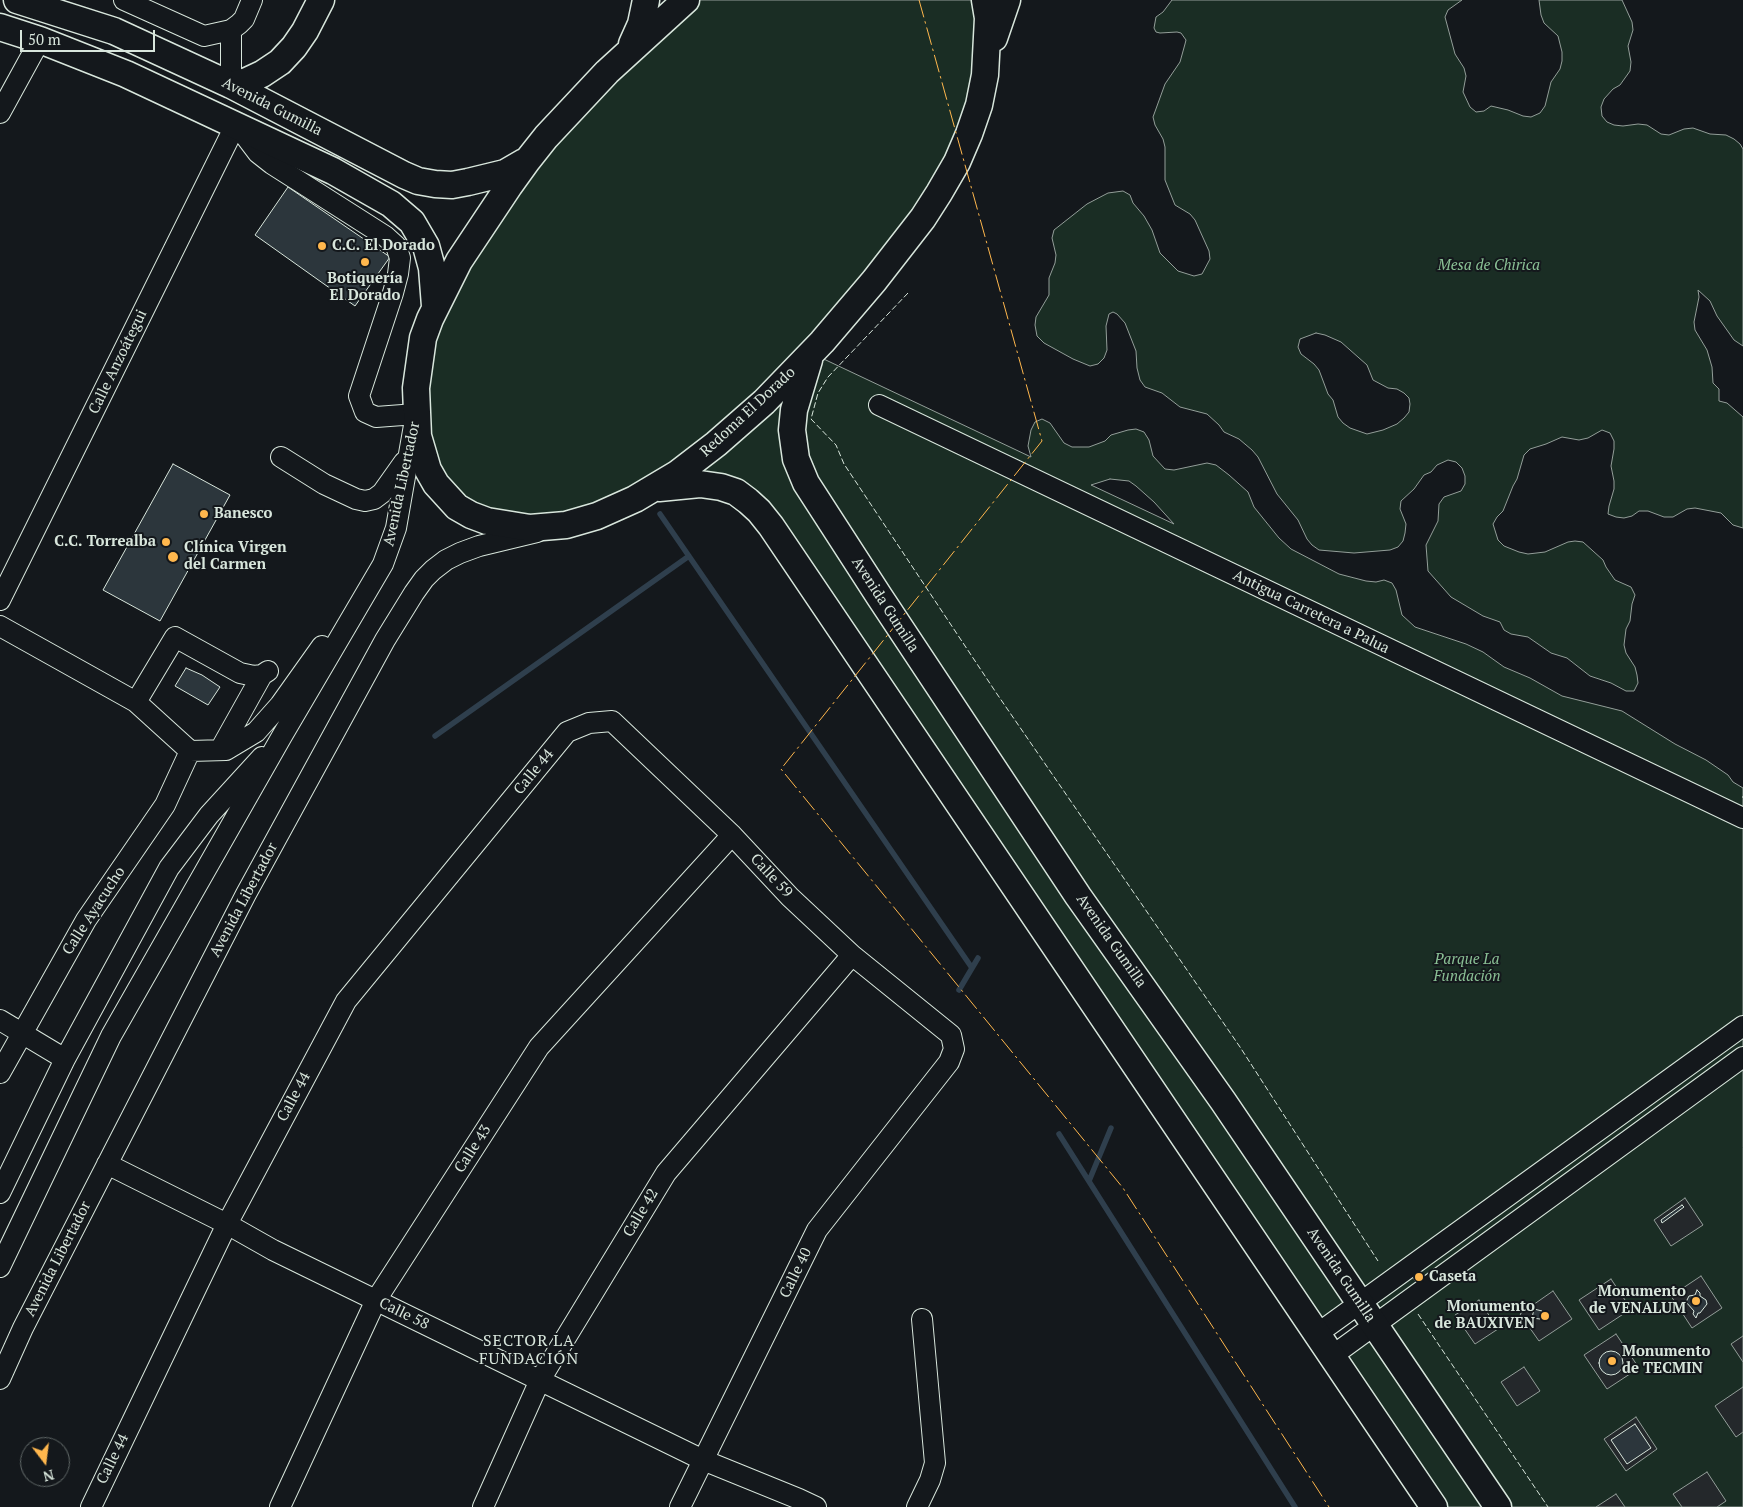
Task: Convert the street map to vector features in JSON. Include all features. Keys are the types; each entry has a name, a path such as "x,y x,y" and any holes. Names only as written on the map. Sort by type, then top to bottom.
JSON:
{"main road":[{"name":"Avenida Gumilla","path":"17,0 114,31 231,85 418,181 435,184 468,182 505,173 527,161"},
{"path":"231,85 247,81 262,74 280,62 305,31 321,0"},
{"path":"629,51 641,24 646,0"},
{"name":"Redoma El Dorado","path":"686,0 629,51 577,103 527,161 508,186 459,261 423,338 416,388 416,414 418,436 428,470 436,484 457,507 487,521 512,526 548,528 581,521 616,508 654,488 693,462 734,430 811,353 874,281 923,218 957,162 979,105 986,75 988,18 985,0"},
{"path":"986,75 997,25 1007,0"},
{"name":"Avenida Gumilla","path":"0,27 40,40 126,74 236,124 378,195 412,222 426,246 433,276 436,308"},
{"name":"Avenida Gumilla","path":"811,353 794,410 792,430 796,459 806,483 1078,896 1223,1101 1498,1507"},
{"path":"654,488 700,484 736,492 759,511 771,526 1434,1507"}],"street":[{"path":"124,0 204,36 231,30 244,19 252,0"},
{"path":"231,30 231,85"},
{"path":"0,113 40,40"},
{"path":"236,124 258,153 272,164 385,236 396,246 400,258 398,274 359,396 365,412 376,417 416,414"},
{"name":"Calle Anzoátegui","path":"0,600 236,124"},
{"name":"Antigua Carretera a Palua","path":"880,405 1743,818"},
{"name":"Avenida Libertador","path":"0,1267 111,1036 282,736 383,564 391,543 399,510 416,414"},
{"path":"281,457 324,484 356,499 365,501 374,499 382,493 408,457"},
{"name":"Avenida Libertador","path":"0,1379 23,1328 246,894 385,640 424,579 446,560 460,553 479,546 581,521"},
{"path":"0,626 136,702 190,751 226,750 256,732 280,705 321,647 357,607"},
{"path":"136,702 175,637 240,673 254,676 265,673 220,750"},
{"name":"Calle 59","path":"568,732 589,723 612,721 732,835 790,897 852,955 951,1035 954,1049 949,1062"},
{"name":"Calle 44","path":"91,1507 227,1224 346,1001 568,732"},
{"name":"Avenida Libertador","path":"0,1193 66,1059 169,868 209,815 239,780 282,736"},
{"name":"Calle Ayacucho","path":"0,1072 86,920 165,805 190,751"},
{"name":"Calle 43","path":"280,1507 376,1300 539,1047 732,835"},
{"name":"Calle 42","path":"483,1507 540,1380 666,1173 852,955"},
{"path":"0,1020 66,1059"},
{"path":"1332,1356 1367,1314 1743,1026"},
{"path":"1317,1334 1367,1314 1743,1057"},
{"name":"Calle 40","path":"680,1507 817,1230 949,1062"},
{"name":"Calle 58","path":"107,1164 227,1224 273,1250 703,1460 816,1507"},
{"path":"917,1507 930,1480 935,1463 922,1319"}],"green space":[{"path":"694,0 980,0 983,19 964,132 870,277 690,458 565,520 473,510 428,454 428,339 513,189"},
{"name":"Mesa de Chirica","path":"1172,0 1462,0 1448,10 1445,17 1455,54 1464,68 1466,76 1463,92 1470,107 1476,112 1484,111 1491,106 1531,117 1540,113 1545,106 1551,82 1560,69 1562,61 1558,36 1544,23 1539,0 1622,0 1632,22 1633,30 1628,46 1631,62 1630,71 1620,85 1613,89 1604,99 1601,107 1602,116 1607,122 1614,125 1647,125 1661,134 1669,135 1684,129 1693,128 1710,134 1726,135 1740,144 1743,149 1743,346 1734,340 1717,316 1710,301 1698,290 1699,297 1694,322 1695,330 1707,350 1712,367 1713,383 1719,389 1719,401 1727,403 1743,417 1743,528 1733,525 1721,513 1695,508 1687,509 1673,517 1664,517 1648,511 1639,511 1632,516 1624,518 1608,514 1614,489 1611,466 1614,441 1610,433 1602,430 1588,438 1579,440 1562,437 1530,449 1524,455 1517,479 1503,511 1493,524 1498,540 1504,546 1528,554 1545,552 1568,542 1583,542 1603,560 1615,580 1631,587 1635,595 1624,645 1637,675 1638,683 1634,691 1626,691 1611,683 1590,676 1567,658 1551,653 1528,637 1511,634 1504,630 1500,622 1483,616 1451,597 1428,571 1426,545 1438,521 1439,504 1444,497 1461,491 1465,484 1462,468 1456,462 1448,460 1437,465 1431,472 1424,475 1414,489 1401,501 1400,509 1406,524 1403,541 1398,547 1390,550 1354,553 1319,550 1307,539 1298,520 1277,494 1258,457 1252,450 1239,439 1224,432 1207,414 1180,407 1162,393 1145,387 1140,380 1137,368 1136,351 1125,323 1117,314 1113,312 1109,314 1106,326 1107,350 1104,358 1098,364 1090,366 1073,359 1044,343 1037,336 1036,317 1049,295 1049,278 1055,263 1056,255 1052,238 1054,230 1087,204 1108,193 1123,191 1130,195 1133,203 1144,216 1152,230 1160,253 1178,271 1194,276 1202,274 1210,259 1209,251 1195,220 1190,214 1175,205 1165,180 1165,147 1163,139 1153,117 1165,84 1180,62 1186,40 1181,33 1156,32 1154,28 1156,17 1163,12","holes":["1316,333 1341,342 1367,365 1373,380 1388,388 1397,389 1409,398 1409,412 1404,418 1397,424 1367,434 1350,428 1343,423 1338,417 1333,400 1328,394 1319,370 1301,354 1298,347 1300,339"]},
{"name":"Parque La Fundación","path":"811,353 1031,457 1028,446 1031,430 1035,422 1042,419 1050,423 1064,443 1072,447 1089,447 1105,441 1111,435 1136,429 1144,432 1149,440 1153,456 1165,469 1174,470 1207,463 1216,465 1229,475 1248,492 1254,507 1279,538 1291,549 1339,574 1366,581 1376,582 1384,580 1392,583 1396,590 1402,615 1415,627 1466,644 1483,652 1504,667 1530,678 1562,696 1622,711 1675,744 1706,760 1743,788 1743,1507 1498,1507 800,471","holes":["1110,479 1129,481 1154,502 1174,524 1091,485"]},
{"path":"793,378 790,446 1358,1303 1317,1332 773,523 687,471"},
{"path":"1374,1327 1495,1507 1437,1507 1334,1356"}],"shaded area":[{"path":"1685,1198 1703,1225 1671,1246 1654,1220"},
{"path":"1701,1276 1722,1308 1692,1328 1671,1296"},
{"path":"1611,1279 1631,1309 1599,1330 1579,1300"},
{"path":"1553,1291 1572,1319 1539,1341 1520,1314"},
{"path":"1479,1300 1498,1329 1475,1344 1455,1315"},
{"path":"1616,1334 1639,1368 1607,1389 1584,1355"},
{"path":"1743,1336 1743,1362 1731,1344"},
{"path":"1524,1367 1540,1391 1517,1406 1501,1382"},
{"path":"1743,1387 1743,1432 1736,1437 1715,1406"},
{"path":"1636,1417 1657,1449 1626,1471 1604,1439"},
{"path":"1707,1472 1726,1501 1717,1507 1682,1507 1673,1494"},
{"path":"1616,1494 1625,1507 1596,1507"}],"building":[{"name":"C.C. El Dorado","path":"288,187 390,257 355,306 255,235"},
{"name":"C.C. Torrealba","path":"173,464 230,495 160,621 103,590"},
{"path":"186,668 202,675 220,687 208,705 175,686"},
{"path":"1682,1205 1684,1207 1662,1223 1661,1220"},
{"name":"Caseta","path":"1420,1271 1426,1279 1418,1285 1412,1276"},
{"path":"1697,1290 1700,1296 1706,1300 1707,1304 1698,1313 1696,1318 1693,1314 1694,1311 1686,1302 1689,1296 1695,1295"},
{"path":"1534,1309 1542,1311 1540,1319 1532,1318"},
{"path":"1611,1351 1616,1352 1622,1358 1622,1368 1616,1374 1611,1375 1606,1374 1600,1368 1599,1363 1600,1358 1606,1352"},
{"path":"1635,1424 1651,1448 1627,1464 1611,1440"}],"waterway":[{"path":"660,514 972,968"},
{"path":"435,736 689,556"},
{"path":"959,990 978,958"},
{"path":"1089,1181 1111,1128"},
{"path":"1059,1134 1295,1507"}],"fence":[{"path":"908,293 828,377 818,393 811,419 836,445 844,464 997,694 1240,1047 1378,1261"},
{"path":"1418,1314 1548,1507"}],"power":[{"path":"919,0 1042,441 781,769 1123,1188 1329,1507"}],"place":[{"name":"C.C. El Dorado","path":"322,246"},
{"name":"Botiquería El Dorado","path":"365,262"},
{"name":"Banesco","path":"204,514"},
{"name":"C.C. Torrealba","path":"166,542"},
{"name":"Clínica Virgen del Carmen","path":"173,557"},
{"name":"Caseta","path":"1419,1277"},
{"name":"Monumento de VENALUM","path":"1696,1301"},
{"name":"Monumento de BAUXIVEN","path":"1545,1316"},
{"name":"Monumento de TECMIN","path":"1612,1361"}],"district":[{"name":"SECTOR LA FUNDACIÓN","path":"529,1350"}]}
